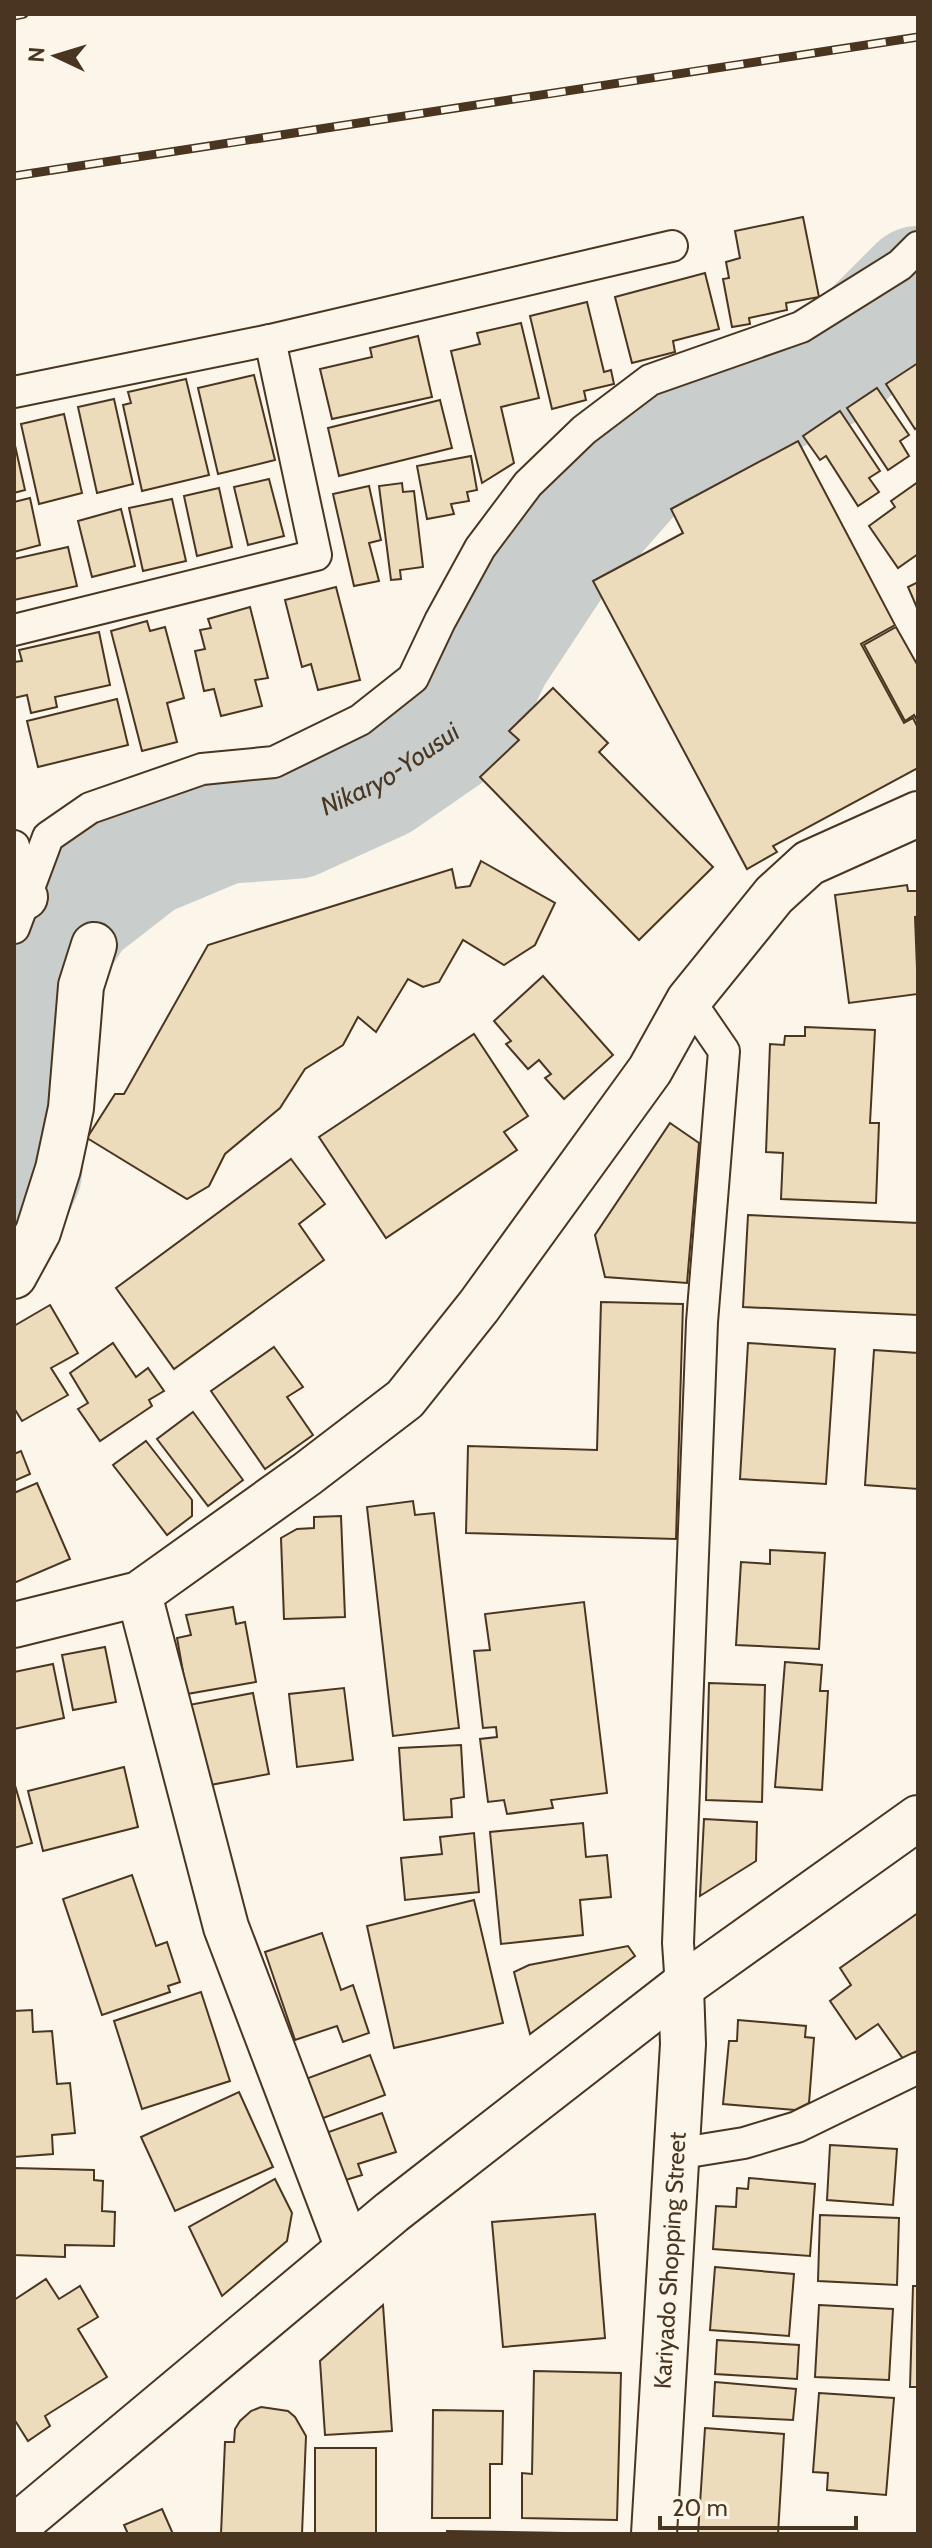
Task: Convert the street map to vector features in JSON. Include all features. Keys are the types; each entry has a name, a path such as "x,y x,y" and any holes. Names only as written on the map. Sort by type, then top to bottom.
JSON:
{"street":[{"path":"14,1625 139,1594 307,1474 405,1399 479,1306 650,1070 689,1000 774,895 809,863 918,814"},
{"path":"14,1276 38,1232 58,1169 71,1108 81,986 94,945"},
{"path":"139,1594 226,1927 348,2248"},
{"path":"14,2528 348,2248 681,1987 918,1818"},
{"name":"Kariyado Shopping Street","path":"654,2534 683,2044 681,1987"}],"lane":[{"path":"14,392 270,340 672,246"},
{"path":"18,909 48,837 90,808 202,769 274,762 360,720 413,678 480,548 528,484 584,430 650,380 801,327 900,265 918,247"},
{"path":"14,630 316,555 270,340"},
{"path":"14,846 18,909"},
{"path":"681,1987 678,1943 702,1322 724,1051 689,1000"},
{"path":"676,2154 744,2143 797,2127 918,2068"}],"building":[{"path":"803,217 819,297 786,303 787,310 749,318 750,324 732,327 723,279 729,278 726,262 740,258 735,231"},
{"path":"705,273 719,329 673,341 675,352 632,363 615,297"},
{"path":"587,302 604,372 611,370 614,384 584,391 586,400 552,409 530,316"},
{"path":"521,323 539,398 501,407 514,463 482,483 451,351 480,344 477,333"},
{"path":"418,336 432,397 332,419 320,369 372,357 370,348"},
{"path":"918,363 918,427 915,429 886,384"},
{"path":"254,375 275,460 218,474 198,388"},
{"path":"186,379 209,475 142,491 123,405 131,403 128,392"},
{"path":"877,388 909,435 900,441 909,456 888,470 847,408"},
{"path":"114,399 133,484 97,493 78,407"},
{"path":"440,400 452,448 339,476 328,428"},
{"path":"840,411 880,471 869,478 879,492 858,506 826,456 820,460 803,436"},
{"path":"64,414 82,493 39,504 21,424"},
{"path":"14,441 25,490 14,493"},
{"path":"798,441 895,625 861,644 904,723 913,718 918,728 918,768 773,846 777,852 747,869 593,581 683,533 671,509"},
{"path":"471,456 477,490 467,492 469,501 451,504 454,514 427,519 417,466"},
{"path":"269,479 284,536 248,545 234,487"},
{"path":"918,482 918,554 898,568 869,526 895,507 891,501"},
{"path":"402,483 403,492 414,491 423,567 400,570 401,579 391,580 379,486"},
{"path":"369,486 381,540 369,543 379,581 354,586 333,494"},
{"path":"219,488 232,547 197,556 184,496"},
{"path":"30,498 40,545 14,552 14,502"},
{"path":"172,499 186,561 143,571 129,508"},
{"path":"121,509 135,566 92,577 78,521"},
{"path":"68,547 77,586 14,600 14,559"},
{"path":"918,582 918,610 908,587"},
{"path":"336,587 360,680 318,690 311,664 302,667 285,600"},
{"path":"250,607 268,678 255,680 262,706 221,716 214,689 204,691 195,651 205,649 200,630 211,628 208,619"},
{"path":"147,621 150,631 165,627 184,698 167,703 177,742 142,751 111,631"},
{"path":"896,627 918,666 918,722 914,715 905,721 864,645"},
{"path":"99,632 110,685 55,697 57,707 31,713 27,695 14,698 14,662 22,661 19,650"},
{"path":"553,688 608,743 599,752 713,867 639,940 480,777 519,740 509,731"},
{"path":"117,699 128,745 38,767 27,721"},
{"path":"481,861 555,903 535,945 504,965 463,940 439,982 423,987 408,979 376,1032 358,1017 343,1045 305,1069 280,1108 225,1154 209,1186 187,1199 87,1138 115,1094 124,1094 208,945 452,869 456,888 470,886"},
{"path":"907,885 908,891 918,891 918,916 915,917 918,994 849,1003 835,895"},
{"path":"543,976 613,1055 564,1099 545,1078 551,1074 539,1060 528,1069 506,1044 511,1041 494,1021"},
{"path":"805,1027 875,1030 870,1123 879,1123 876,1203 781,1199 783,1153 766,1152 770,1044 784,1045 785,1036 805,1036"},
{"path":"474,1034 528,1116 504,1132 517,1150 386,1238 319,1137"},
{"path":"670,1123 699,1143 687,1283 605,1277 595,1235"},
{"path":"291,1159 325,1204 299,1224 324,1260 174,1369 116,1288"},
{"path":"748,1215 918,1223 918,1315 743,1307"},
{"path":"601,1302 683,1304 676,1539 466,1533 468,1446 597,1450"},
{"path":"50,1305 78,1353 51,1368 68,1395 22,1421 14,1408 14,1326"},
{"path":"113,1343 136,1377 148,1368 164,1391 149,1400 152,1406 100,1441 78,1409 88,1403 70,1373"},
{"path":"748,1343 835,1349 826,1484 740,1479"},
{"path":"274,1347 303,1387 287,1397 313,1435 265,1469 211,1391"},
{"path":"874,1350 918,1353 918,1489 865,1485"},
{"path":"193,1412 243,1480 208,1506 157,1439"},
{"path":"146,1441 192,1500 192,1516 167,1535 113,1465"},
{"path":"21,1451 30,1474 14,1481 14,1454"},
{"path":"37,1483 70,1559 14,1583 14,1493"},
{"path":"413,1501 415,1515 434,1513 459,1728 393,1736 367,1507"},
{"path":"341,1516 345,1617 284,1619 281,1538 297,1529 314,1528 314,1517"},
{"path":"770,1550 825,1553 819,1649 736,1645 741,1562 770,1564"},
{"path":"584,1602 607,1793 551,1800 553,1808 507,1814 504,1800 488,1802 480,1739 497,1737 496,1727 483,1728 474,1651 490,1650 485,1614"},
{"path":"233,1607 236,1624 245,1622 256,1682 187,1694 177,1638 191,1635 186,1615"},
{"path":"105,1647 116,1702 73,1710 62,1655"},
{"path":"785,1662 822,1665 820,1691 828,1691 822,1790 775,1787"},
{"path":"53,1664 64,1718 14,1729 14,1672"},
{"path":"709,1683 765,1685 762,1802 706,1800"},
{"path":"344,1688 353,1760 297,1767 289,1694"},
{"path":"253,1693 269,1774 205,1786 189,1705"},
{"path":"461,1745 464,1797 451,1799 452,1817 404,1820 399,1748"},
{"path":"124,1767 138,1827 43,1851 28,1791"},
{"path":"14,1782 32,1843 14,1848"},
{"path":"704,1819 757,1822 756,1861 700,1896"},
{"path":"583,1823 586,1857 607,1855 611,1897 580,1900 583,1935 501,1944 490,1832"},
{"path":"474,1833 479,1892 405,1900 401,1858 442,1854 440,1837"},
{"path":"132,1875 156,1946 167,1942 180,1982 168,1986 170,1992 102,2015 63,1899"},
{"path":"474,1900 503,2023 394,2048 367,1926"},
{"path":"918,1913 918,2050 904,2060 878,2024 856,2039 830,2001 851,1985 840,1968"},
{"path":"322,1933 341,1990 353,1985 369,2033 343,2042 337,2026 295,2040 265,1952"},
{"path":"628,1946 635,1956 530,2034 514,1972 529,1965"},
{"path":"201,1992 230,2081 142,2109 114,2021"},
{"path":"32,2010 33,2032 52,2031 57,2084 70,2083 75,2133 52,2135 53,2154 14,2157 14,2011"},
{"path":"738,2020 806,2026 805,2037 814,2038 809,2103 795,2110 723,2104 729,2041 737,2041"},
{"path":"370,2055 385,2095 318,2120 303,2080"},
{"path":"239,2092 273,2167 175,2211 141,2137"},
{"path":"382,2113 396,2152 358,2164 362,2175 339,2182 323,2134"},
{"path":"830,2145 897,2149 893,2205 827,2200"},
{"path":"14,2168 94,2170 94,2180 103,2181 102,2211 115,2212 114,2246 65,2245 65,2257 14,2255"},
{"path":"749,2178 815,2184 810,2256 713,2249 716,2206 736,2207 737,2188 748,2189"},
{"path":"275,2179 292,2213 287,2241 222,2296 189,2227"},
{"path":"595,2214 605,2338 503,2347 492,2222"},
{"path":"820,2215 899,2218 897,2285 818,2281"},
{"path":"715,2267 794,2274 789,2336 710,2330"},
{"path":"46,2279 59,2299 80,2286 98,2317 78,2329 107,2377 45,2416 50,2426 28,2441 14,2419 14,2300"},
{"path":"913,2286 918,2286 918,2387 910,2387"},
{"path":"383,2305 392,2431 325,2435 320,2361"},
{"path":"819,2305 893,2309 889,2380 815,2377"},
{"path":"717,2340 799,2345 797,2379 715,2374"},
{"path":"534,2371 621,2373 617,2520 522,2518 522,2473 532,2474"},
{"path":"715,2382 796,2389 793,2420 713,2416"},
{"path":"819,2393 894,2398 886,2495 827,2490 828,2473 813,2472"},
{"path":"261,2407 288,2411 306,2436 302,2534 221,2534 225,2442 234,2442 235,2429 240,2421"},
{"path":"433,2410 503,2411 502,2464 490,2464 490,2518 432,2518"},
{"path":"705,2428 784,2434 778,2534 698,2534"},
{"path":"315,2448 376,2448 376,2534 315,2534"},
{"path":"162,2509 173,2534 128,2534 124,2525"},
{"path":"447,2531 622,2534 447,2534"}],"waterway":[{"name":"Nikaryo-Yousui","path":"14,1191 23,1172 37,1013 56,944 78,910 145,858 224,825 295,820 381,781 459,727 493,656 555,562 637,469 737,412 837,366 918,285"}],"railway":[{"path":"14,16 24,14"},
{"path":"14,176 918,37"}]}
